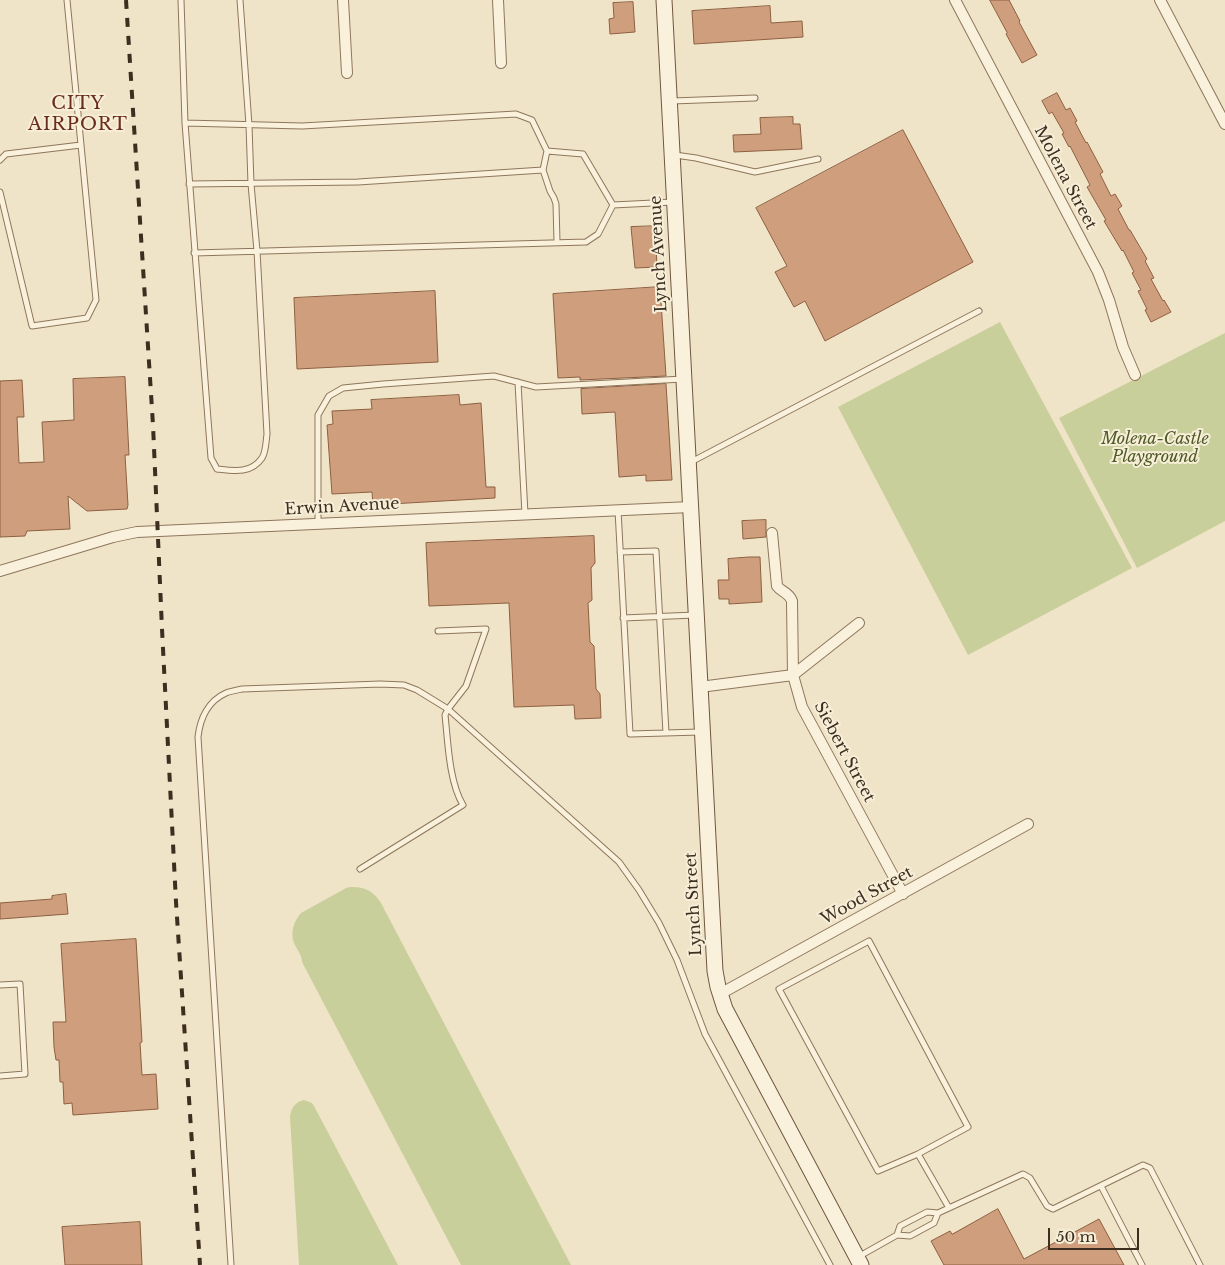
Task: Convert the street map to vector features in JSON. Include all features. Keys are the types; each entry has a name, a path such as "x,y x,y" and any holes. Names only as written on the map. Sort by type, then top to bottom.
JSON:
{"street":[{"path":"344,0 347,73"},
{"path":"498,0 502,63"},
{"name":"Lynch Avenue","path":"664,0 691,507"},
{"name":"Molena Street","path":"955,0 1098,272 1109,300 1123,347 1135,375"},
{"path":"1160,0 1225,124"},
{"name":"Erwin Avenue","path":"0,571 113,537 138,532 691,507"},
{"name":"Lynch Street","path":"691,507 715,971 720,994 725,1009 859,1261"},
{"name":"Siebert Street","path":"772,533 777,586 779,590 788,594 792,600 793,676 802,707 903,894"},
{"path":"700,687 793,676 859,623"},
{"name":"Wood Street","path":"720,994 1028,824"}],"lane":[{"path":"0,192 32,326 87,318 96,300 67,0"},
{"path":"181,0 185,123 211,458 217,469 237,472 252,468 263,457 267,434 240,0"},
{"path":"669,101 755,98"},
{"path":"185,123 302,126 516,114 532,120 547,150 543,170 556,204 557,242"},
{"path":"0,160 6,154 81,145"},
{"path":"547,150 582,154 613,205"},
{"path":"672,155 696,158 755,172 818,159"},
{"path":"189,184 358,182 543,170"},
{"path":"613,205 674,202"},
{"path":"194,253 586,242 598,234 613,205"},
{"path":"688,463 979,311"},
{"path":"318,523 318,415 329,396 343,388 494,376 536,387 684,379"},
{"path":"518,382 525,514"},
{"path":"618,510 630,734 703,732"},
{"path":"620,552 656,551 666,733"},
{"path":"624,618 697,615"},
{"path":"360,869 463,805 456,787 449,756 446,715 448,709 466,686 486,628 438,631"},
{"path":"231,1265 199,754 199,728 205,712 212,702 227,692 380,684 404,685 417,690 448,709 619,862 659,923 677,960 705,1034 830,1265"},
{"path":"869,941 968,1127 918,1154 878,1171 779,989 869,941"},
{"path":"0,985 20,984 26,1074 0,1076"},
{"path":"918,1154 948,1208"},
{"path":"898,1235 900,1226 927,1212 938,1212 1023,1174 1030,1178 1047,1206 1053,1209 1143,1165 1150,1168 1200,1265"},
{"path":"1101,1186 1142,1265"},
{"path":"859,1261 898,1235 910,1236 934,1224 938,1212"}],"green space":[{"path":"1000,322 1132,568 968,655 838,407"},
{"name":"Molena-Castle Playground","path":"1225,333 1225,521 1137,568 1059,418"},
{"path":"350,887 360,887 368,890 381,903 571,1265 461,1265 302,962 294,943 293,927 301,913"},
{"path":"304,1100 312,1103 314,1106 398,1265 299,1265 290,1117 294,1106"}],"building":[{"path":"990,0 1009,0 1037,55 1022,63"},
{"path":"633,2 635,32 610,34 609,19 614,18 613,3"},
{"path":"770,6 771,23 802,21 803,37 694,44 692,11"},
{"path":"1057,93 1066,110 1070,108 1077,121 1075,122 1103,172 1100,174 1111,196 1115,194 1122,206 1118,209 1147,259 1145,261 1154,278 1151,279 1171,312 1151,322 1138,291 1141,290 1132,273 1134,272 1123,250 1104,221 1106,220 1087,187 1090,185 1062,134 1064,133 1052,112 1049,114 1042,101"},
{"path":"793,117 793,124 800,124 802,149 734,152 733,135 761,134 760,118"},
{"path":"903,130 973,262 825,341 805,301 794,307 775,272 787,266 756,208"},
{"path":"658,226 659,244 656,244 657,267 635,268 631,227"},
{"path":"660,287 666,376 580,380 580,377 558,378 553,294"},
{"path":"435,291 438,362 297,369 294,298"},
{"path":"125,377 129,455 125,455 127,509 87,511 68,496 70,529 27,531 25,536 0,537 0,381 22,380 24,417 17,417 19,463 44,462 42,422 74,420 73,379"},
{"path":"666,384 672,480 646,481 646,475 619,477 615,412 582,414 581,389"},
{"path":"459,395 460,405 481,403 486,487 495,487 495,498 373,505 372,492 332,494 327,425 333,424 332,411 372,409 371,400"},
{"path":"766,520 766,537 743,539 742,521"},
{"path":"594,536 595,563 591,568 592,600 588,603 590,642 594,646 596,689 600,694 601,718 575,719 574,705 514,707 509,603 429,606 426,543"},
{"path":"760,557 762,602 729,604 729,599 719,599 718,580 729,580 728,559"},
{"path":"66,894 68,914 0,919 0,903 52,899 52,896"},
{"path":"136,939 142,1075 156,1074 158,1109 73,1115 72,1103 64,1104 63,1082 60,1082 59,1060 56,1060 54,1047 53,1022 66,1022 61,944"},
{"path":"998,1209 1024,1259 1099,1219 1124,1265 944,1265 931,1241 950,1231 952,1234"},
{"path":"140,1222 142,1265 65,1265 62,1227"}],"railway":[{"path":"126,0 153,425 176,902 200,1265"}],"district":[{"name":"CITY AIRPORT","path":"78,114"}]}
